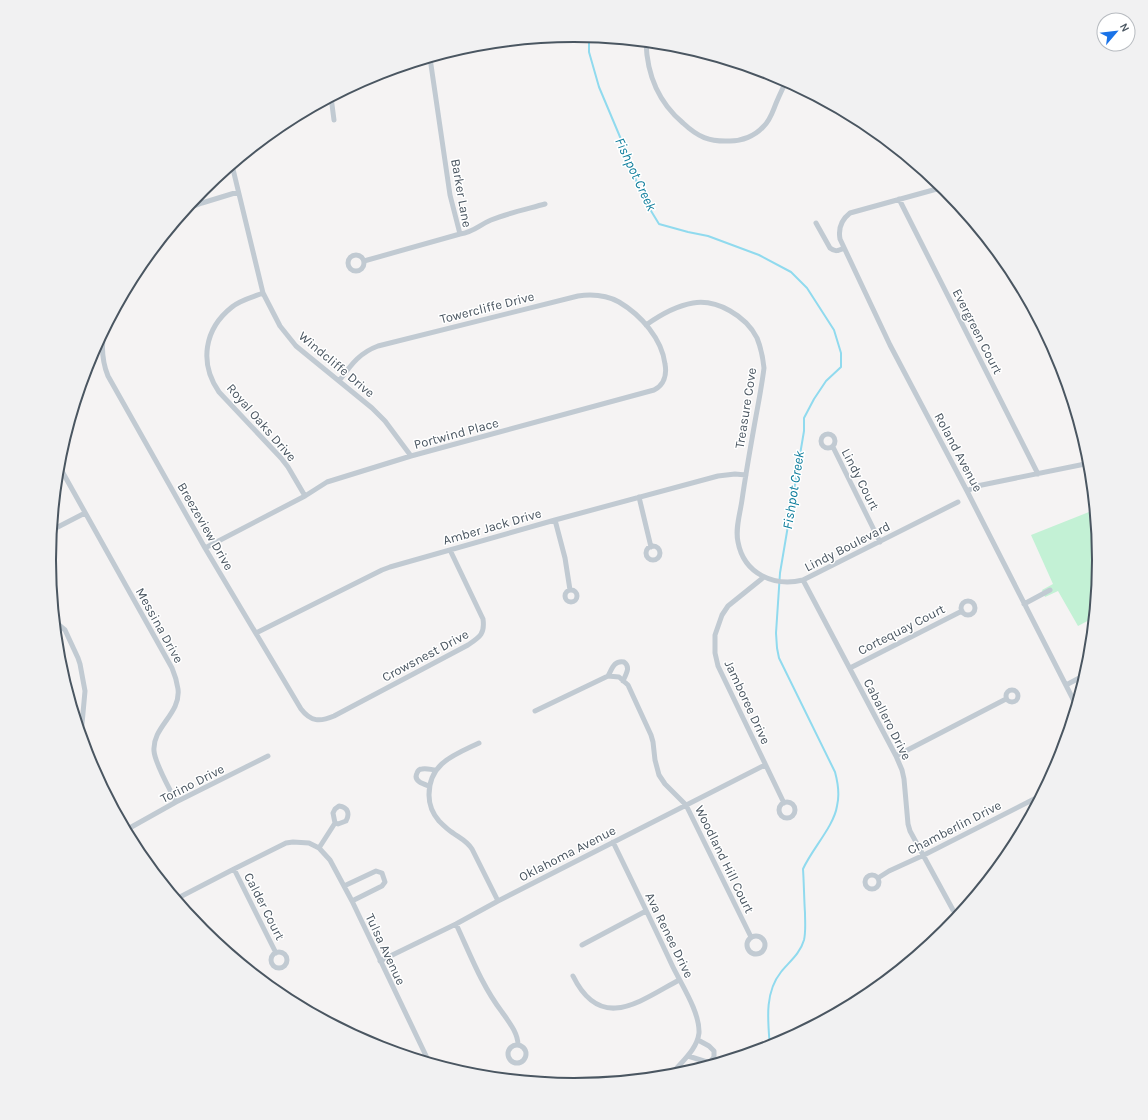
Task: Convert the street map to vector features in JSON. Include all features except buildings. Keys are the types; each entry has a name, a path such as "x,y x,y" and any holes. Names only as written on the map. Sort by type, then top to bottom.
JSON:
{"street":[{"path":"646,47 650,74 663,103 674,115 696,134 714,141 736,141 757,133 772,116 784,86"},
{"name":"Barker Lane","path":"364,261 460,234 450,195 431,63"},
{"path":"332,102 334,120"},
{"name":"Windcliffe Drive","path":"233,170 263,294 275,318 289,339 296,346 378,414 411,456"},
{"path":"899,199 935,189"},
{"path":"198,205 238,192"},
{"name":"Roland Avenue","path":"899,199 856,211 844,217 839,228 840,239 890,345 967,491 1073,699"},
{"name":"Evergreen Court","path":"899,199 1038,474"},
{"path":"460,234 476,230 485,223 494,219 545,204"},
{"path":"816,223 833,251 838,251 844,248"},
{"name":"Royal Oaks Drive","path":"263,294 240,302 232,307 217,322 208,346 208,371 215,386 224,398 288,467 305,496"},
{"name":"Towercliffe Drive","path":"339,381 361,354 378,346 578,296 599,295 618,302 638,316 646,325"},
{"name":"Treasure Cove","path":"646,325 682,305 694,303 718,305 737,315 752,332 760,347 764,359 764,368 737,533 739,548 746,561"},
{"name":"Portwind Place","path":"204,548 305,496 327,482 411,456 654,390 661,385 666,368 664,355 658,342 646,325"},
{"name":"Breezeview Drive","path":"102,346 104,367 108,376 204,548 301,709 310,718 316,720"},
{"name":"Lindy Court","path":"833,447 880,542"},
{"path":"967,491 977,486 1083,464"},
{"name":"Messina Drive","path":"63,474 172,668 175,676 178,690 176,703 173,712 157,734 154,746 156,760 176,802"},
{"name":"Amber Jack Drive","path":"256,633 382,570 555,520 718,476 735,474 746,475"},
{"path":"638,497 651,547"},
{"name":"Lindy Boulevard","path":"746,561 755,573 771,580 795,582 803,580 958,502"},
{"path":"57,527 85,513"},
{"path":"555,520 565,558 570,590"},
{"name":"Crowsnest Drive","path":"316,720 323,720 334,716 468,645 482,635 483,619 450,550"},
{"name":"Jamboree Drive","path":"764,577 728,606 722,615 715,635 716,660 784,803"},
{"name":"Caballero Drive","path":"803,580 896,756 902,770 904,780 910,831 954,911"},
{"path":"1024,604 1050,590"},
{"name":"Cortequay Court","path":"850,668 962,611"},
{"path":"60,626 65,630 80,664 85,691 82,723"},
{"path":"535,711 608,676 619,677 623,681 628,669 627,665 621,661 615,663 608,676"},
{"path":"1066,685 1078,679"},
{"name":"Woodland Hill Court","path":"623,681 628,686 651,734 659,775 665,784 686,804 751,937"},
{"path":"896,756 1006,699"},
{"path":"479,743 444,762 436,770 429,786 429,800 438,819 446,828 468,843 498,901"},
{"name":"Torino Drive","path":"130,828 176,802 268,756"},
{"name":"Oklahoma Avenue","path":"380,961 456,924 686,804 765,765"},
{"path":"429,786 418,781 416,778 417,773 420,769 424,768 436,770"},
{"name":"Chamberlin Drive","path":"878,878 889,871 924,855 1034,799"},
{"path":"181,897 286,844 293,842 309,843 319,848 336,822"},
{"name":"Ava Renee Drive","path":"613,842 694,1009 698,1026 698,1040"},
{"name":"Tulsa Avenue","path":"319,848 330,860 352,901 426,1056"},
{"name":"Calder Court","path":"234,869 276,953"},
{"path":"344,886 376,871 382,873 385,882 382,886 352,901"},
{"path":"582,945 646,911"},
{"path":"456,924 492,999 512,1027 518,1039 518,1045"},
{"path":"574,976 584,994 590,999 597,1004 613,1008 622,1008 632,1005 679,980"},
{"path":"677,1068 688,1056 698,1040 709,1046 714,1051 713,1059"},
{"path":"688,1056 704,1061"}],"green space":[{"path":"1090,512 1092,560 1089,620 1078,626 1058,591 1045,597 1042,590 1053,584 1031,535"}],"waterway":[{"name":"Fishpot Creek","path":"589,42 589,52 599,87 645,201 659,224 708,236 759,255 791,272 807,288 834,330 841,353 841,367 826,381 804,418 804,431 780,573 776,633 779,658 835,772 838,784 838,797 837,806 832,821 803,869 805,923 804,940 800,950 781,972 772,989 768,1008 769,1040"}]}
